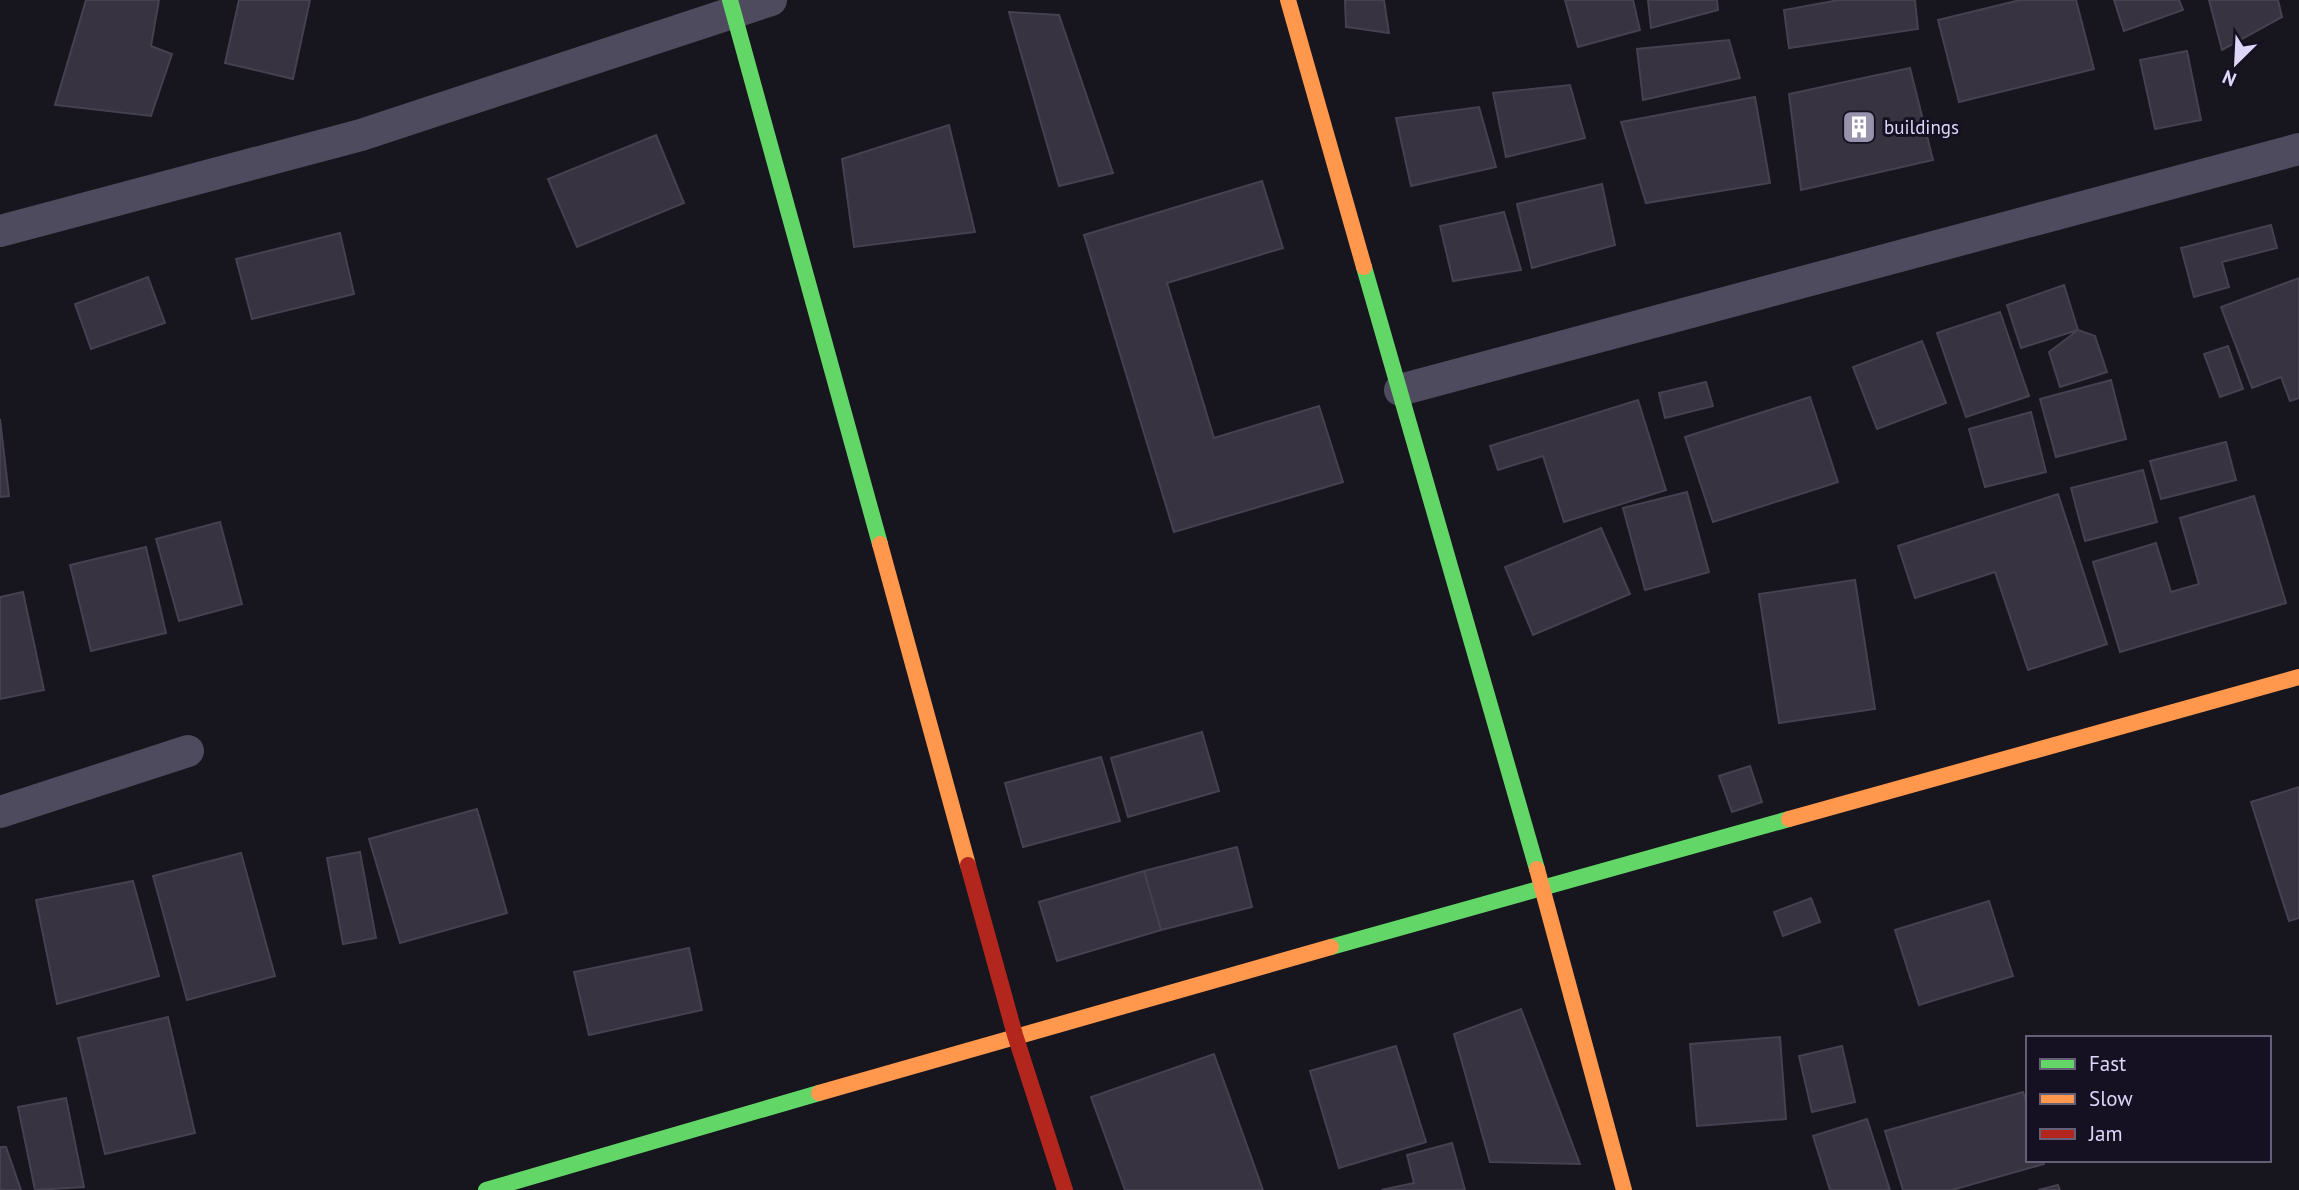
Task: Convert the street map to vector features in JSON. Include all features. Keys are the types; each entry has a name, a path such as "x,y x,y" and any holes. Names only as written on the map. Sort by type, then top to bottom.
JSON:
{"street":[{"path":"0,231 361,135 731,6 771,0"},
{"path":"1288,0 1542,888 1624,1190"},
{"path":"731,6 1015,1035 1065,1190"},
{"path":"1400,390 2299,149"},
{"path":"503,1188 1015,1035 2299,677"},
{"path":"0,812 188,751"}],"building":[{"path":"86,0 159,0 151,46 172,54 151,116 55,105"},
{"path":"239,0 310,0 293,79 225,63"},
{"path":"1345,0 1384,0 1389,33 1346,27"},
{"path":"1565,0 1633,0 1640,30 1578,47"},
{"path":"1648,0 1717,0 1718,10 1651,28"},
{"path":"1839,0 1915,0 1918,29 1789,48 1784,10"},
{"path":"2020,0 2076,0 2094,69 1959,102 1938,20"},
{"path":"2114,0 2179,0 2183,10 2124,31"},
{"path":"2209,0 2278,0 2282,17 2222,50"},
{"path":"1009,12 1059,15 1113,173 1059,186"},
{"path":"1729,40 1740,78 1643,100 1637,49"},
{"path":"2187,51 2201,120 2155,129 2140,60"},
{"name":"buildings","path":"1910,68 1933,160 1801,190 1789,94"},
{"path":"1570,85 1585,138 1506,157 1493,93"},
{"path":"1755,97 1770,183 1646,203 1621,122"},
{"path":"1479,107 1496,167 1411,186 1396,118"},
{"path":"949,125 975,232 854,247 842,159"},
{"path":"656,135 684,203 577,247 548,179"},
{"path":"1262,181 1283,248 1167,283 1214,438 1319,406 1343,482 1174,532 1084,235"},
{"path":"1602,184 1615,245 1532,268 1517,204"},
{"path":"1504,212 1521,270 1453,281 1440,226"},
{"path":"2271,225 2277,248 2222,262 2229,287 2194,297 2181,248"},
{"path":"340,233 354,294 252,319 236,259"},
{"path":"148,277 165,323 91,349 75,304"},
{"path":"2299,278 2299,398 2290,401 2281,377 2252,388 2221,307"},
{"path":"2064,285 2078,330 2021,348 2007,305"},
{"path":"2000,312 2029,396 1966,417 1937,333"},
{"path":"2078,330 2095,336 2107,372 2060,387 2049,352"},
{"path":"1922,341 1946,403 1877,429 1853,367"},
{"path":"2228,346 2243,389 2220,397 2204,354"},
{"path":"2111,380 2126,439 2056,457 2040,399"},
{"path":"1706,382 1713,406 1665,418 1659,393"},
{"path":"1810,397 1838,482 1713,522 1685,437"},
{"path":"1638,400 1666,490 1564,522 1543,456 1498,470 1490,446"},
{"path":"2031,412 2046,472 1985,487 1969,429"},
{"path":"0,419 9,496 0,497"},
{"path":"2226,442 2236,480 2161,499 2150,461"},
{"path":"2143,470 2157,522 2085,541 2071,488"},
{"path":"1687,492 1709,572 1645,590 1623,508"},
{"path":"2058,494 2107,644 2028,670 1995,572 1915,598 1898,546"},
{"path":"2254,496 2286,603 2120,652 2093,562 2156,543 2171,592 2199,584 2180,518"},
{"path":"220,522 242,604 179,621 156,539"},
{"path":"1601,528 1630,594 1533,635 1505,567"},
{"path":"146,547 166,633 91,651 70,565"},
{"path":"1855,580 1875,709 1779,723 1759,594"},
{"path":"23,592 44,690 0,699 0,597"},
{"path":"1202,732 1219,791 1128,817 1111,758"},
{"path":"1101,757 1120,821 1023,847 1005,783"},
{"path":"1750,766 1762,802 1732,812 1719,776"},
{"path":"2299,787 2299,918 2289,921 2251,802"},
{"path":"477,809 507,913 400,943 369,839"},
{"path":"1237,847 1252,907 1161,930 1144,871"},
{"path":"360,852 376,938 343,944 327,858"},
{"path":"241,853 275,976 187,1000 153,876"},
{"path":"1144,871 1161,930 1057,961 1039,902"},
{"path":"133,881 159,976 57,1004 36,900"},
{"path":"1811,898 1820,922 1783,936 1774,912"},
{"path":"1989,901 2013,976 1919,1005 1895,930"},
{"path":"689,948 702,1010 589,1035 574,972"},
{"path":"1521,1009 1580,1164 1490,1162 1454,1034"},
{"path":"168,1017 195,1133 105,1154 78,1038"},
{"path":"1780,1037 1786,1119 1697,1126 1690,1044"},
{"path":"1396,1046 1426,1142 1339,1168 1310,1071"},
{"path":"1842,1046 1855,1102 1812,1112 1799,1056"},
{"path":"1214,1054 1263,1190 1125,1190 1091,1097"},
{"path":"2023,1092 2026,1102 2026,1162 2044,1164 1952,1190 1903,1190 1885,1131"},
{"path":"66,1098 84,1187 35,1190 18,1107"},
{"path":"1867,1119 1890,1190 1830,1190 1813,1136"},
{"path":"1452,1143 1465,1190 1381,1190 1414,1183 1407,1155"},
{"path":"0,1147 6,1147 21,1190 0,1190"},
{"path":"2058,1185 2060,1190 2038,1190"}],"traffic: fast":[{"path":"730,0 880,544"},
{"path":"1364,267 1537,869"},
{"path":"1331,947 1789,819"},
{"path":"486,1190 819,1093"}],"traffic: slow":[{"path":"1288,0 1364,267"},
{"path":"880,544 968,865"},
{"path":"1789,819 2299,677"},
{"path":"1537,869 1624,1190"},
{"path":"819,1093 1331,947"}],"traffic: jam":[{"path":"968,865 1015,1035 1065,1190"}],"place":[{"name":"buildings","path":"1859,127"}]}
